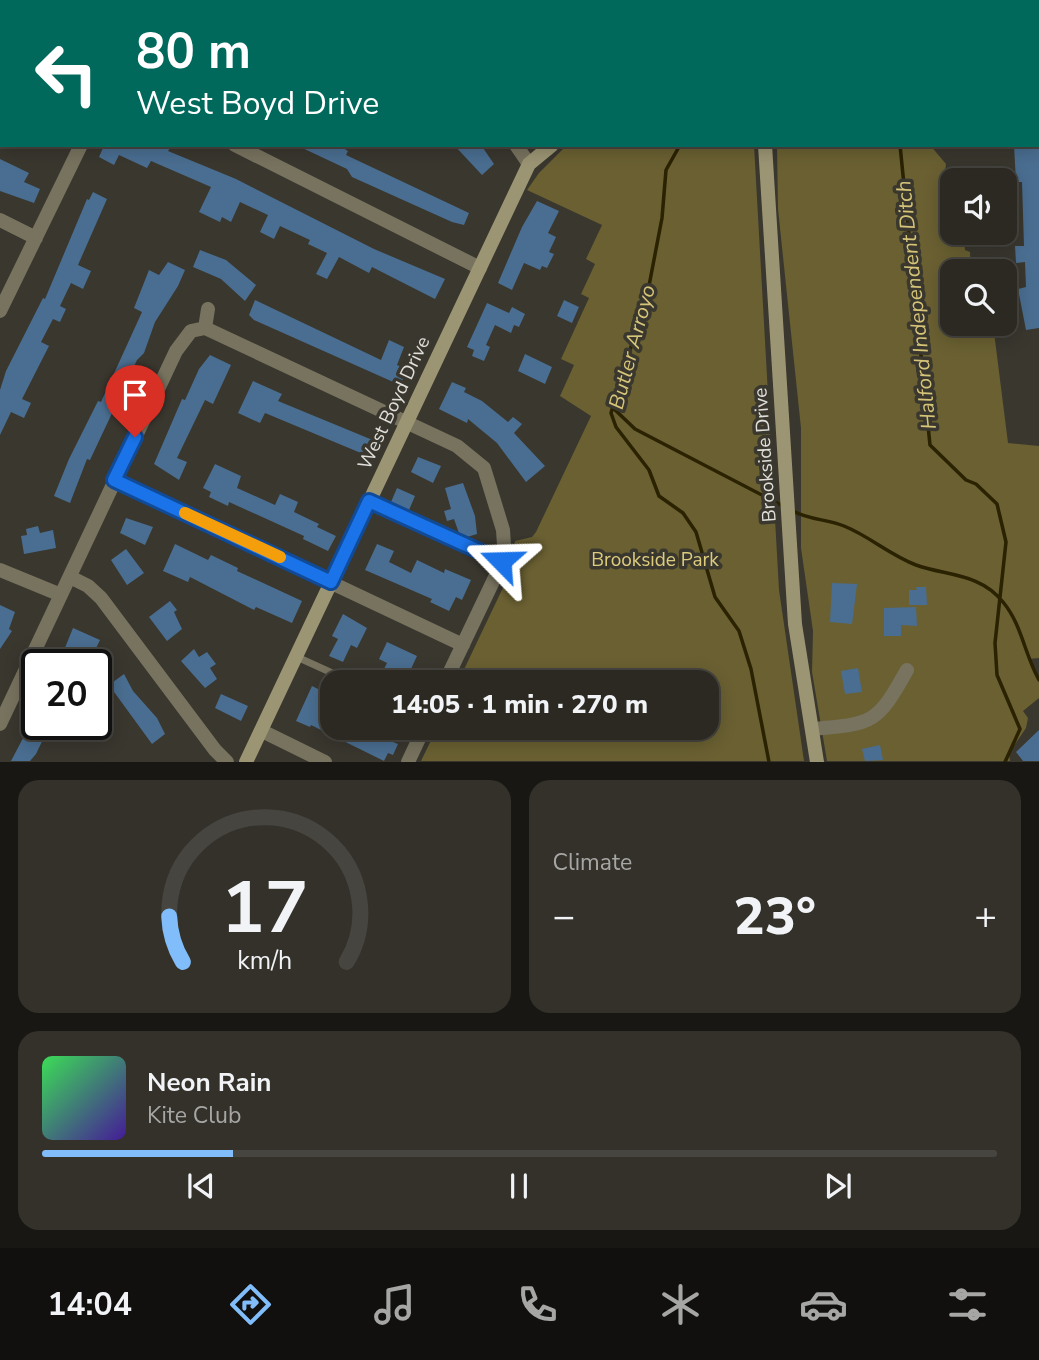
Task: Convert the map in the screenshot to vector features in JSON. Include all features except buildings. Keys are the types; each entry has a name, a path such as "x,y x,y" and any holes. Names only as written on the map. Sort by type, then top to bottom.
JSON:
{"street":[{"path":"0,311 80,147"},
{"path":"239,147 480,268"},
{"path":"517,147 529,164"},
{"name":"West Boyd Drive","path":"246,761 529,164 550,147"},
{"name":"Brookside Drive","path":"765,147 795,624 817,761"},
{"path":"0,220 36,237"},
{"path":"205,328 208,309"},
{"path":"0,724 183,338 191,331 205,328 407,421 477,460 489,480 503,530 501,561 451,670"},
{"path":"114,480 463,645"},
{"path":"0,570 61,595"},
{"path":"70,577 88,586 101,598 215,750 227,761"},
{"path":"812,729 857,725 871,720 892,696 907,670"},
{"path":"262,731 325,761"},
{"path":"408,761 418,740"}],"lane":[{"path":"369,501 501,561"},
{"path":"297,657 326,670"}],"green space":[{"name":"Brookside Park","path":"565,147 754,147 779,590 804,761 421,761 431,740 719,740 719,670 464,670 510,573 515,541 532,537 536,532 591,416 560,396 574,365 561,359 589,298 581,294 595,264 586,259 602,225 527,190 539,173"},
{"path":"777,147 932,147 946,164 946,168 940,168 940,245 964,245 965,250 970,252 970,259 940,259 940,336 995,336 1008,443 1039,446 1039,658 1029,659 1039,677 1039,698 1023,711 1028,718 1026,728 1009,753 1010,761 827,761 812,672 813,631 801,548 801,428 778,209"}],"waterway":[{"name":"Butler Arroyo","path":"679,147 666,170 662,218 648,291 611,413 616,427 649,470 659,496 683,513 696,532 715,597 739,631 751,669 769,762"},
{"name":"Halford Independent Ditch","path":"900,147 930,445 966,480 976,484 997,504 1006,542 995,643 997,675 1020,729 1005,762"},
{"path":"612,407 635,429 783,506"},
{"path":"793,511 844,526 916,565 974,580 984,586 994,593 1009,611 1039,680"}],"slow traffic":[{"path":"185,513 280,557"}],"route":[{"path":"135,437 114,480 331,582 369,501 501,561"}]}
